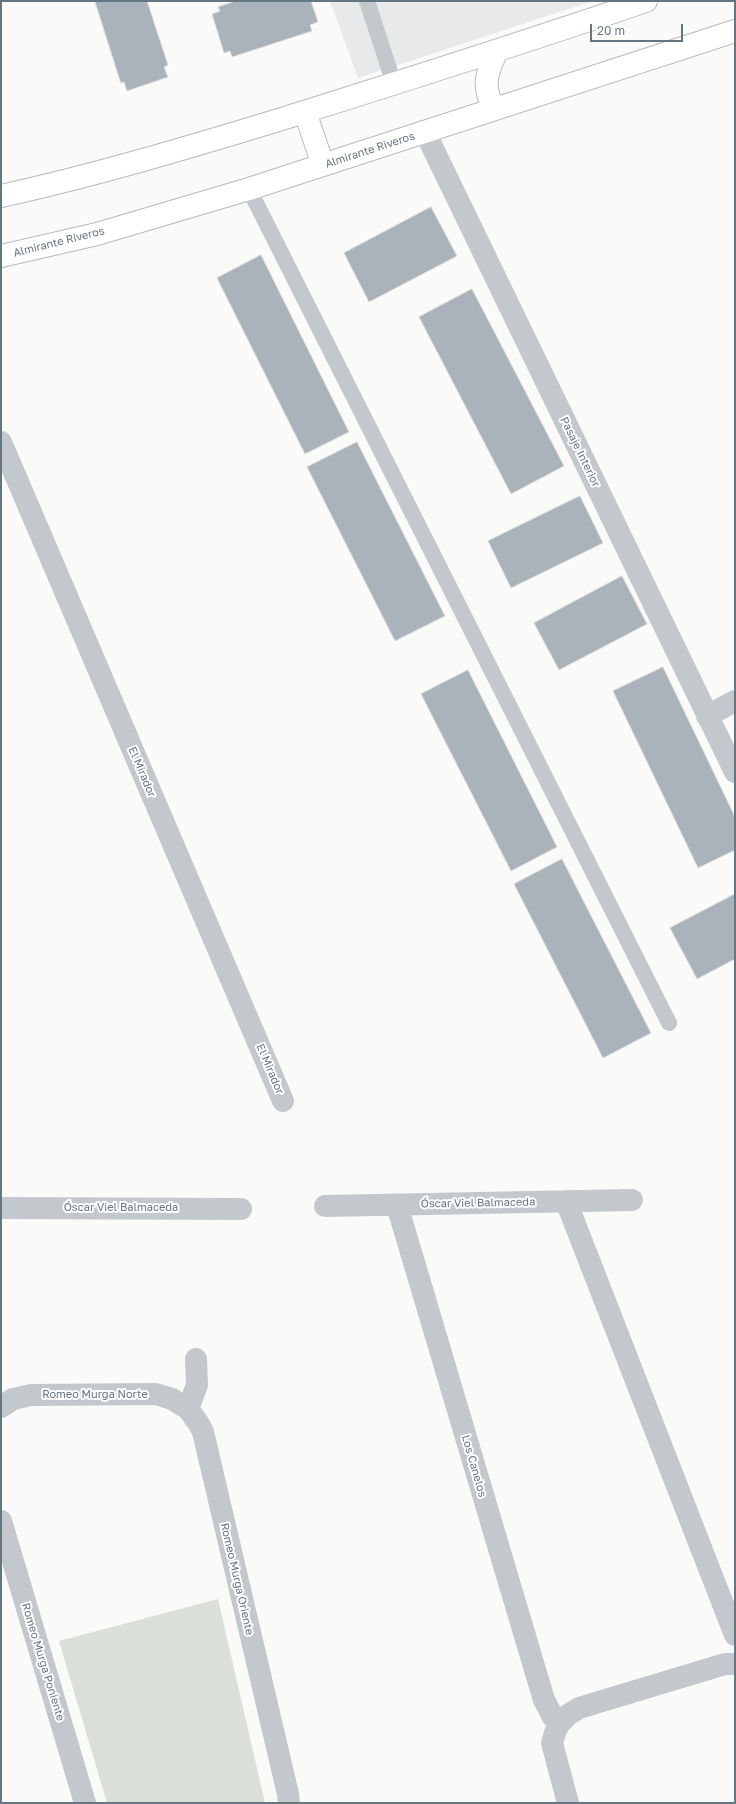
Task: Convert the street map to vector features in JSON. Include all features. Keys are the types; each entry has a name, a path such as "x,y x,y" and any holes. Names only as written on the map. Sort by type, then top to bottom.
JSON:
{"main road":[{"path":"1,196 94,173 305,112 497,51 620,5 646,1"},
{"name":"Almirante Riveros","path":"1,256 97,234 249,189 494,109 733,35"},
{"path":"494,109 489,99 487,70 497,51"},
{"path":"305,112 323,165"}],"street":[{"name":"Pasaje Interior","path":"425,132 735,772"},
{"name":"El Mirador","path":"1,442 283,1101"},
{"path":"708,716 735,701"},
{"name":"Óscar Viel Balmaceda","path":"325,1206 632,1200"},
{"path":"566,1201 735,1634"},
{"name":"Los Canelos","path":"397,1205 544,1700 553,1717 559,1724"},
{"name":"Óscar Viel Balmaceda","path":"1,1208 241,1209"},
{"path":"188,1409 197,1386 196,1359"},
{"name":"Romeo Murga Norte","path":"1,1407 13,1399 31,1395 156,1394 172,1399 188,1409"},
{"name":"Romeo Murga Oriente","path":"188,1409 199,1424 202,1432 289,1803"},
{"name":"Romeo Murga Poniente","path":"1,1521 85,1803"},
{"path":"568,1803 552,1743 559,1724 568,1714 579,1708 725,1664 735,1664"}],"lane":[{"path":"367,1 394,84"},
{"path":"249,189 669,1023"}],"shaded area":[{"path":"330,1 593,1 358,78"},
{"path":"218,1599 265,1803 107,1803 59,1641"}],"building":[{"path":"95,1 147,1 168,65 164,67 168,77 127,91 124,82 121,83"},
{"path":"236,1 311,1 318,22 310,25 312,31 232,57 230,51 224,53 212,14 220,11 218,7"},
{"path":"431,207 457,256 369,302 344,253"},
{"path":"261,255 349,432 305,454 217,278"},
{"path":"472,289 564,466 511,494 419,317"},
{"path":"357,442 445,616 395,641 307,467"},
{"path":"580,496 603,543 511,588 488,541"},
{"path":"622,576 647,624 559,670 534,623"},
{"path":"663,667 735,817 735,850 698,868 613,691"},
{"path":"468,670 557,847 511,871 421,694"},
{"path":"562,859 651,1033 603,1058 514,884"},
{"path":"735,894 735,959 697,979 670,928"}]}
